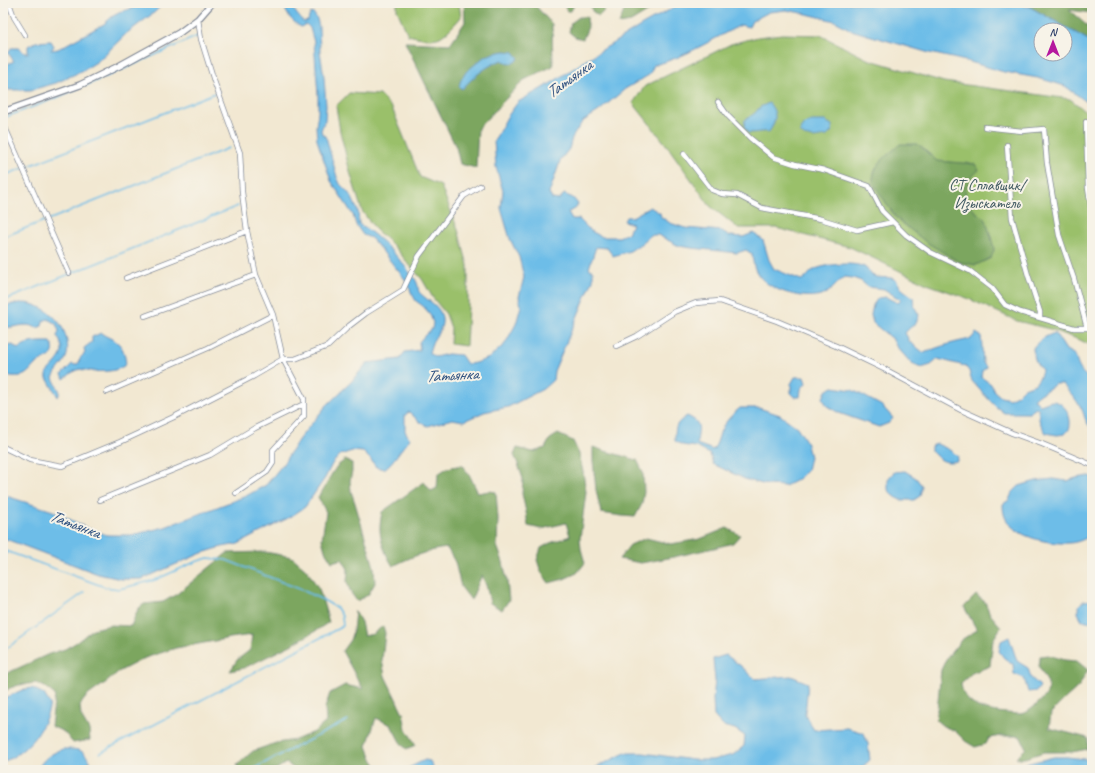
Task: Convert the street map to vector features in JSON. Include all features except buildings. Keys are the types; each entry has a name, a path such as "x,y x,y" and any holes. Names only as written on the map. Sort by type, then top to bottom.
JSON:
{"street":[{"path":"9,3 14,17 25,35"},
{"path":"3,112 80,85 119,66 179,33 198,19 212,3"},
{"path":"198,19 201,39 207,60 240,153 242,192 247,231 256,275 273,316 283,359 304,399 304,416 273,450 274,463 267,472 236,493"},
{"path":"718,102 728,116 773,158 824,170 869,186 882,211 906,235 930,252 970,271 992,288 1004,305 1020,312 1074,328 1089,328 1059,235 1047,163 1044,129 1022,131 985,127"},
{"path":"1086,122 1088,188 1092,214"},
{"path":"3,123 69,273"},
{"path":"1007,145 1012,218 1040,312 1040,317"},
{"path":"684,154 712,190 722,194 737,195 762,208 821,219 857,230 893,222"},
{"path":"3,447 30,460 62,466 120,442 169,419 254,376 283,359 295,359 328,346 349,326 366,313 403,290 419,256 464,196 480,186"},
{"path":"126,278 247,231"},
{"path":"145,316 256,275"},
{"path":"616,346 638,336 674,312 696,303 720,302 777,321 836,346 886,370 961,410 1012,433 1092,465"},
{"path":"107,392 208,348 273,316"},
{"path":"100,500 210,455 256,428 304,404"}],"green space":[{"path":"397,3 459,3 461,17 440,37 429,39 416,37 408,35 397,10"},
{"path":"464,3 533,3 552,24 553,66 524,80 478,128 476,168 460,164 456,147 405,42 450,44 465,22"},
{"path":"563,3 573,3 574,5 571,11 567,11"},
{"path":"590,3 605,3 604,11 599,16 592,11"},
{"path":"627,3 662,3 631,22 619,24"},
{"path":"1028,3 1092,3 1092,13 1069,10 1091,29 1092,42 1073,31 1073,22 1057,22 1030,7"},
{"path":"579,17 587,17 588,27 583,39 575,37 569,32 571,23"},
{"name":"СТ Сплавщик/ Изыскатель","path":"782,34 820,35 867,59 944,82 1070,99 1092,116 1092,346 1050,329 1017,321 967,298 927,284 850,247 776,228 738,228 710,206 668,147 633,103 645,86 731,44 758,37"},
{"path":"349,93 380,95 392,108 420,177 441,186 458,230 468,265 466,346 450,344 451,328 446,314 433,298 422,279 393,245 376,230 362,211 350,172 340,131 336,106"},
{"path":"900,144 918,144 937,161 975,164 979,170 967,184 967,200 975,211 986,221 994,249 991,258 976,265 959,262 926,242 896,218 873,183 873,176 881,161"},
{"path":"558,434 573,441 579,454 583,472 586,492 580,539 585,563 577,573 564,579 549,583 541,572 537,560 541,548 570,536 566,523 541,529 528,526 522,494 523,479 514,455 517,448 533,452 545,448 550,439"},
{"path":"593,447 637,460 643,472 644,492 642,504 635,517 601,513 596,490"},
{"path":"345,460 352,463 350,481 351,491 374,567 375,583 368,595 357,601 351,593 347,582 348,569 342,559 332,562 325,551 322,539 326,512 318,497 337,466"},
{"path":"462,465 470,476 478,493 489,491 496,492 498,519 497,546 503,562 509,600 502,610 490,603 487,588 482,575 471,600 461,587 455,562 447,548 420,554 393,566 382,543 380,529 382,512 424,482 431,491 437,488 438,474 447,468"},
{"path":"727,528 740,535 733,543 641,563 619,559 630,545 646,538 671,544 700,539"},
{"path":"265,552 292,557 306,569 319,589 329,622 291,645 244,668 230,671 237,660 250,650 252,635 176,648 145,658 118,672 87,696 80,705 81,716 89,730 90,740 73,743 64,732 51,726 55,695 45,687 36,683 19,685 10,688 3,693 3,675 49,654 65,649 77,642 93,629 111,625 131,626 138,609 144,604 163,602 177,594 227,553"},
{"path":"976,595 985,602 990,614 1001,627 993,640 990,666 972,673 961,683 966,698 971,703 991,711 1018,714 1025,713 1042,699 1047,692 1048,683 1039,667 1040,656 1048,655 1065,660 1077,661 1088,670 1079,686 1051,713 1049,728 1088,738 1088,749 1072,752 1044,752 1025,758 1016,758 1026,748 1020,736 1001,736 989,738 986,744 975,747 965,741 955,731 943,726 936,720 941,670 946,659 961,640 977,630 964,607"},
{"path":"355,611 361,622 364,636 373,634 383,626 385,633 382,660 385,676 403,713 406,729 416,745 406,749 400,742 391,725 376,718 367,746 372,759 380,770 296,770 286,763 275,770 240,770 237,765 253,751 276,743 295,740 314,732 326,722 325,708 330,693 345,685 363,689 342,651 350,640 353,631"}],"water":[{"path":"143,3 164,3 155,12 127,33 98,61 82,71 56,83 31,90 9,90 3,86 3,66 14,61 8,53 11,48 18,48 25,53 28,53 28,46 36,42 51,41 54,46 51,50 58,49 104,24 113,16"},
{"name":"Татьянка","path":"283,3 294,3 294,9 303,22 308,21 311,13 314,14 317,19 326,106 325,120 321,130 322,134 326,137 340,184 352,198 358,211 359,224 382,242 402,262 418,284 420,293 437,307 441,315 442,326 432,342 429,353 435,357 448,354 461,355 467,364 476,363 489,358 505,344 516,324 521,306 519,297 524,277 519,257 510,239 501,208 503,191 496,167 494,141 507,117 518,102 553,82 642,25 682,3 983,3 986,5 1023,3 1024,6 1030,7 1057,22 1033,22 1033,62 1073,62 1073,31 1092,42 1092,106 1065,86 1038,78 1004,72 970,62 926,52 851,30 835,21 807,14 786,10 769,12 752,21 749,27 741,25 688,53 654,65 649,75 625,89 599,111 582,122 572,138 569,149 561,159 549,193 552,199 559,200 564,194 573,198 578,204 575,209 568,212 572,219 579,219 591,231 602,237 619,237 628,233 632,224 624,221 626,217 632,217 650,207 660,213 661,217 670,223 685,228 722,231 730,236 743,237 753,233 763,240 769,260 774,269 801,280 817,269 831,265 848,264 862,266 866,268 870,274 878,277 896,280 902,289 913,297 914,306 919,315 915,324 905,333 910,342 924,353 948,344 971,339 976,333 981,336 983,363 987,367 982,371 981,377 991,384 994,391 1001,397 1009,399 1017,395 1024,388 1035,384 1040,377 1042,370 1035,360 1033,348 1043,339 1055,333 1066,350 1075,355 1079,367 1083,373 1092,380 1092,428 1087,423 1078,403 1062,384 1055,384 1034,399 1040,405 1051,401 1057,402 1067,411 1070,420 1069,429 1065,434 1057,435 1046,433 1039,419 1039,410 1036,408 1029,413 1004,413 995,406 972,381 969,371 965,366 938,359 931,365 921,368 912,364 896,346 892,338 873,323 871,315 873,305 878,298 886,297 898,303 901,300 884,289 868,287 861,281 844,277 828,292 821,295 802,296 792,294 773,287 760,277 756,272 752,254 746,250 737,253 679,246 658,235 651,235 630,251 613,256 607,248 596,247 589,268 593,271 593,280 554,371 553,380 543,389 508,407 484,412 464,421 452,419 428,426 420,422 409,412 405,415 405,431 410,439 384,469 376,467 363,452 352,451 340,455 332,464 325,478 305,507 290,517 238,544 202,553 142,579 121,579 98,574 3,538 3,495 53,511 87,528 107,535 132,535 165,527 246,496 266,485 283,464 299,439 326,406 352,381 367,363 400,359 405,352 420,350 419,342 432,329 433,323 430,314 416,301 408,283 383,252 371,238 363,235 356,225 353,215 331,181 317,140 316,126 318,95 314,42 310,28 306,24 301,27 289,17"},
{"path":"505,51 514,52 519,58 515,62 508,64 502,60 496,62 480,72 462,89 459,86 466,72 484,57"},
{"path":"769,103 774,111 775,118 769,132 748,133 744,127 745,120 755,113 760,107"},
{"path":"812,121 825,121 832,125 832,131 827,136 813,138 804,136 800,132 803,125"},
{"path":"19,303 30,304 44,309 55,318 63,329 68,350 65,361 53,378 60,392 58,397 47,378 47,372 61,356 62,347 57,336 59,331 56,324 48,319 43,321 42,326 37,328 28,325 3,327 3,307"},
{"path":"101,333 114,340 122,347 126,364 116,370 89,371 80,369 64,379 62,374 72,364 75,365 79,363 80,358 85,353 84,348 92,342 92,337"},
{"path":"3,342 6,343 7,346 13,345 18,349 29,343 51,342 53,351 50,356 36,364 26,374 21,376 9,376 3,371"},
{"path":"795,377 804,377 806,383 801,389 800,397 795,397 791,393 791,384"},
{"path":"833,387 852,390 864,396 882,406 893,418 889,423 879,427 839,413 827,406 823,398 826,391"},
{"path":"740,408 759,408 780,415 797,427 806,441 810,457 807,470 797,480 785,486 767,485 747,480 713,464 710,454 696,447 682,445 675,441 676,426 687,416 697,424 697,444 713,450 724,425"},
{"path":"937,444 958,456 957,461 945,462 937,457 931,451 931,446"},
{"path":"905,471 916,478 922,486 920,496 914,500 900,500 888,490 888,479 894,472"},
{"path":"1090,476 1092,477 1092,535 1087,538 1071,543 1044,541 1019,532 1008,522 1003,504 1009,500 1012,493 1019,486 1036,481 1053,479 1067,481"},
{"path":"1092,600 1092,622 1082,620 1078,613 1079,605 1084,601"},
{"path":"1009,637 1017,661 1028,668 1031,678 1040,686 1037,691 1028,692 1024,678 1014,674 1013,664 1004,658 999,651 1001,641"},
{"path":"726,655 755,679 791,676 808,683 805,715 814,730 847,728 864,733 868,744 870,760 861,768 855,770 596,770 595,768 625,753 643,753 693,760 712,760 733,755 744,746 745,736 735,729 723,726 714,716 713,699 715,680 713,659"},
{"path":"32,688 44,694 50,704 48,713 34,739 12,758 3,762 3,699 22,690"},
{"path":"63,749 83,752 93,770 37,770 42,762 48,757"},
{"path":"1054,757 1092,760 1092,770 976,770 989,767 1012,769 1021,765"},
{"path":"425,760 430,761 434,770 404,770"}],"waterway":[{"path":"85,86 198,36"},
{"path":"3,118 79,88"},
{"path":"3,176 215,93"},
{"path":"48,220 229,148"},
{"path":"3,301 238,206"},
{"path":"3,237 44,221"},
{"path":"3,550 105,587 119,589 155,580 195,562 208,558 226,560 302,590 325,601 337,608 342,616 343,626 100,753"},
{"path":"3,556 8,552"},
{"path":"3,651 85,592"},
{"path":"251,770 348,720"}]}
